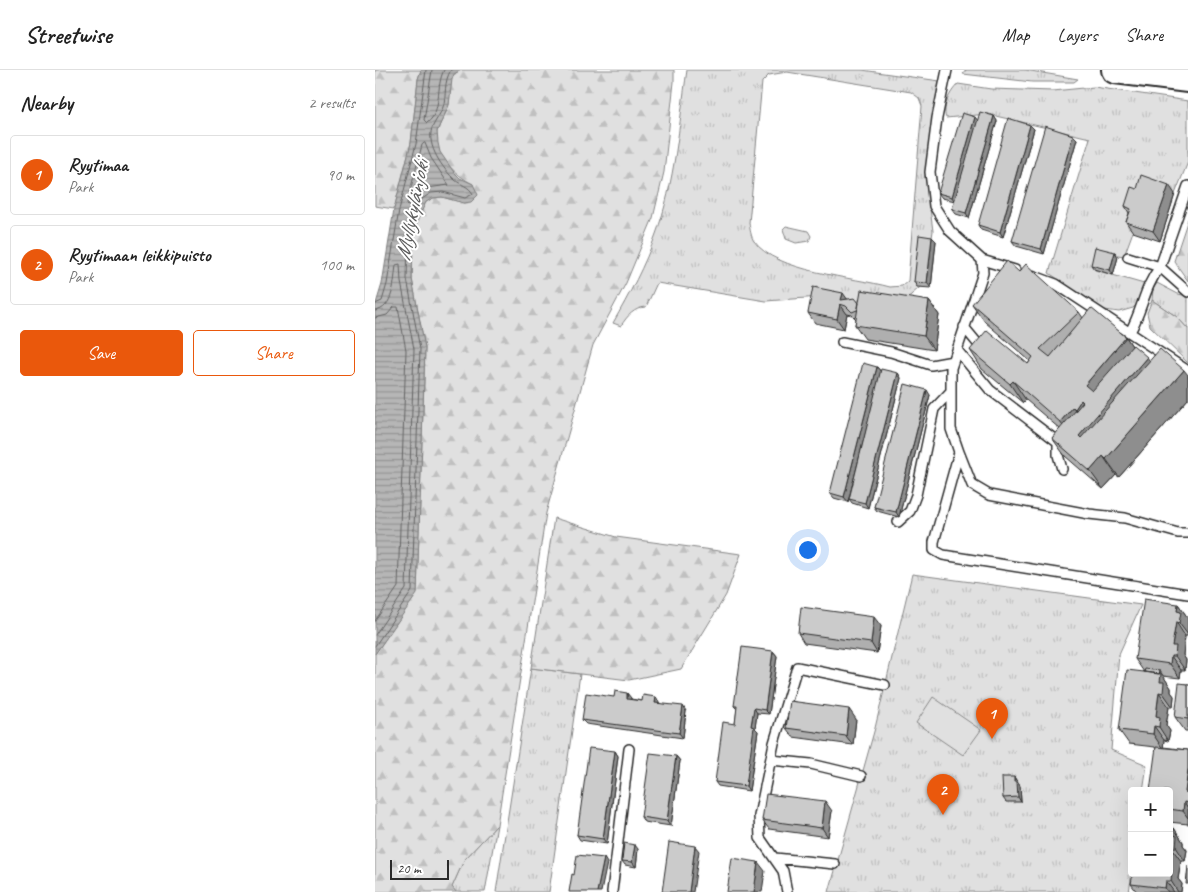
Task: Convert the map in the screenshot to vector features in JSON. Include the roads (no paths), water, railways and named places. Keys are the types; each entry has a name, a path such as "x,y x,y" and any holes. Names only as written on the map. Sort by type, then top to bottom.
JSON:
{"main road":[{"path":"1115,70 1188,79"}],"lane":[{"path":"947,70 937,118 930,172 934,206 950,231 982,260 1056,284 1188,371"},
{"path":"1130,332 1140,314 1149,280 1160,267 1188,186"},
{"path":"1128,257 1160,267 1188,292"},
{"path":"982,260 983,274 953,360 950,392 951,429 972,485 989,495 1089,514 1125,518 1178,533 1188,533"},
{"path":"964,327 989,355"},
{"path":"842,342 891,352 931,365 953,360"},
{"path":"957,350 991,390 1058,442 1058,456 1062,469"},
{"path":"898,522 910,511 916,495 935,409 950,392"},
{"path":"959,452 934,542 935,550 943,555 1188,594"},
{"path":"787,892 783,871 760,838 759,816 771,760 797,667 885,685"},
{"path":"611,892 629,749"},
{"path":"771,760 811,764 861,776"},
{"path":"775,858 835,864"}],"water":[{"name":"Myllykylänjoki","path":"421,70 461,70 454,74 452,79 449,105 437,131 438,143 440,152 453,171 460,178 473,184 478,195 471,202 464,203 442,197 433,198 426,202 417,221 413,239 412,279 425,348 417,594 375,654 375,307 382,284 394,209 411,143 418,79"}],"place":[{"name":"Ryytimaa","path":"992,739"},
{"name":"Ryytimaan leikkipuisto","path":"943,815"}]}
